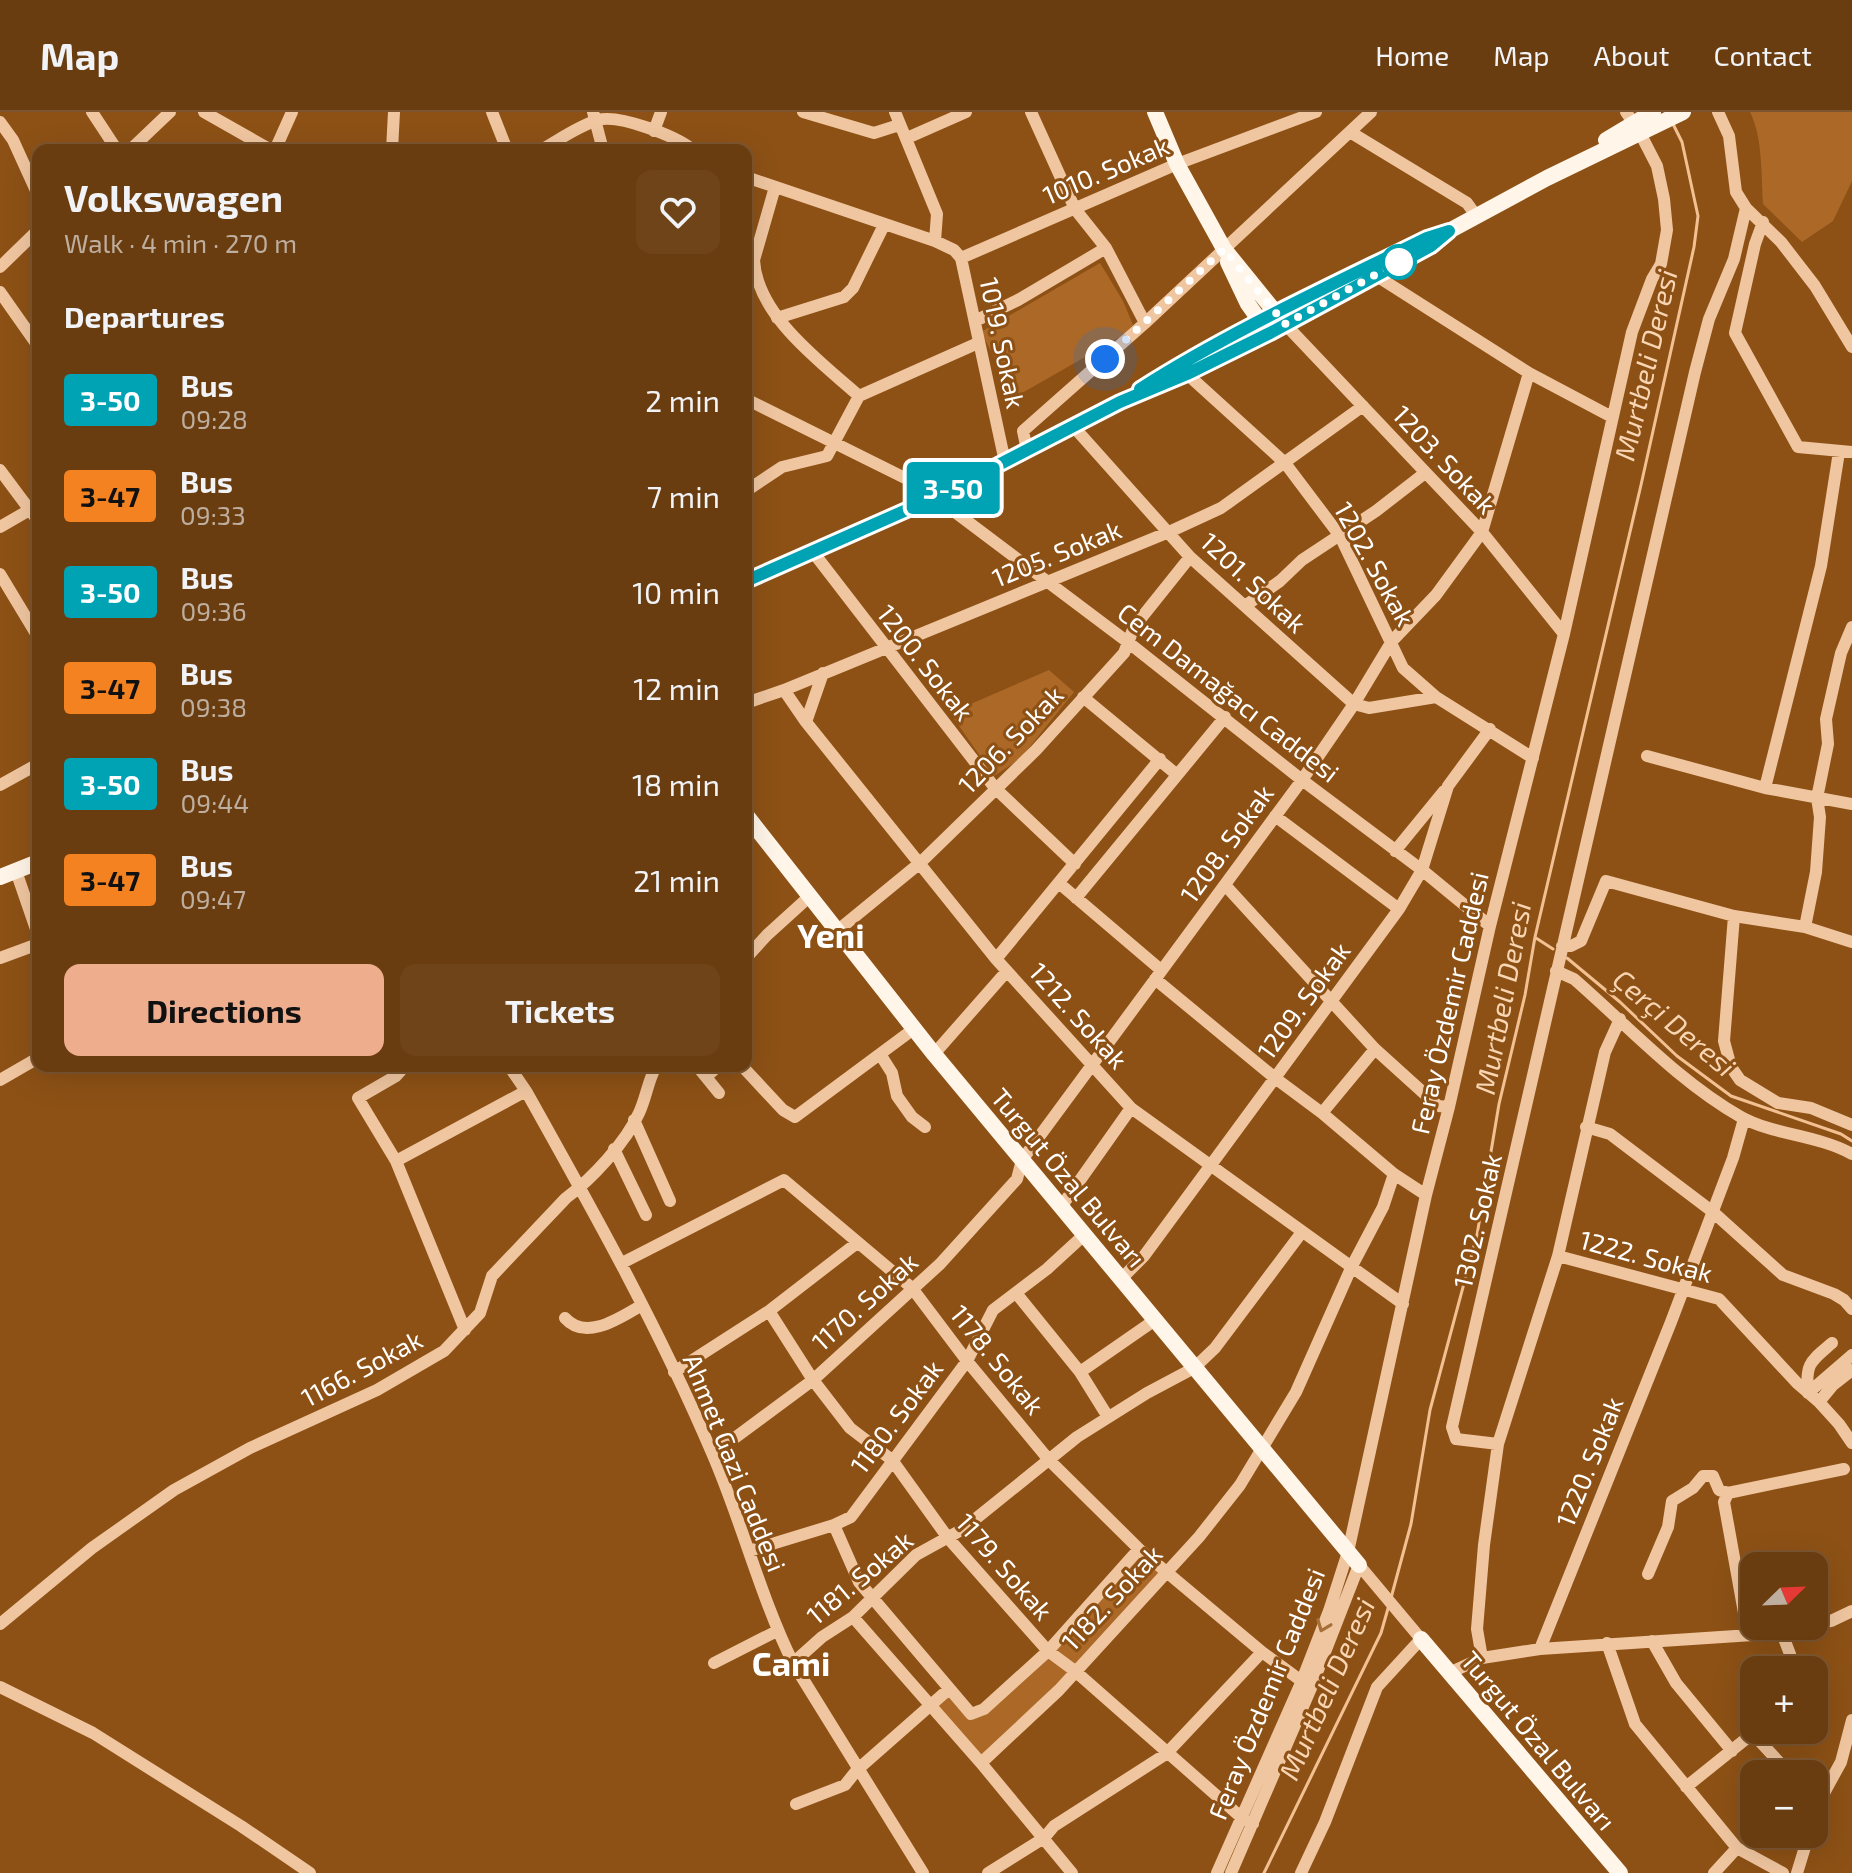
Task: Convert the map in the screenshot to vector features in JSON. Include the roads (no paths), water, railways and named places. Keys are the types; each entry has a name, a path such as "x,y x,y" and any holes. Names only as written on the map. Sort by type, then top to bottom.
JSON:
{"main road":[{"path":"1155,112 1177,164 1224,249 1272,323"},
{"path":"752,578 936,497 1120,402 1187,374 1272,323 1427,238 1477,217 1547,178 1640,121 1683,112"},
{"path":"1120,402 1180,364 1375,275 1431,246 1449,231"},
{"name":"Turgut Özal Bulvarı","path":"752,823 934,1054 1359,1565"},
{"path":"8,874 32,864"},
{"name":"Turgut Özal Bulvarı","path":"1421,1639 1620,1873"}],"street":[{"path":"92,112 113,144"},
{"path":"136,144 170,112"},
{"path":"204,112 262,144"},
{"path":"276,144 292,112"},
{"path":"392,144 394,112"},
{"path":"492,112 505,144"},
{"path":"654,131 661,112"},
{"path":"803,112 874,133 899,125"},
{"path":"752,179 935,241 937,214 895,112"},
{"path":"907,138 966,112"},
{"path":"1031,112 1075,209 1106,248 1145,323"},
{"name":"1010. Sokak","path":"961,258 1177,164 1316,112"},
{"path":"1027,450 1023,431 1145,323 1371,112"},
{"path":"1718,112 1729,136 1736,192 1746,208 1763,222 1815,286 1852,347"},
{"path":"591,115 601,144"},
{"path":"550,144 591,115 654,131 681,144"},
{"name":"Feray Özdemir Caddesi","path":"1217,1873 1247,1821 1306,1686 1348,1552 1426,1195 1564,634 1632,332 1661,264 1667,230 1664,199 1657,166 1640,121"},
{"path":"0,122 13,140 32,182"},
{"path":"1350,132 1467,203 1477,217"},
{"path":"0,149 13,140"},
{"path":"752,266 775,187"},
{"path":"1746,208 1734,259 1709,319 1695,372 1556,971 1574,979 1678,1071 1744,1119 1831,1144 1852,1154"},
{"path":"1763,222 1735,333 1798,447 1846,452 1821,566 1765,788"},
{"path":"777,318 844,297 853,288 884,225"},
{"path":"0,267 32,236"},
{"name":"1019. Sokak","path":"935,241 954,250 961,258 1005,462"},
{"path":"975,321 1018,300 1106,248"},
{"path":"1375,275 1529,373 1612,417"},
{"path":"752,276 787,332 859,396"},
{"path":"0,292 32,337"},
{"name":"1203. Sokak","path":"1272,323 1363,406 1482,532 1564,634"},
{"path":"752,487 782,467 827,456 859,396 978,343"},
{"name":"1208. Sokak","path":"1022,1160 1302,780 1392,641 1436,595 1482,532 1529,373"},
{"name":"1202. Sokak","path":"1187,374 1285,463 1340,536 1403,668 1436,697 1533,758"},
{"name":"Cem Damağacı Caddesi","path":"752,402 835,441 936,497 1225,717 1490,926"},
{"name":"1205. Sokak","path":"752,701 1048,582 1221,508 1363,406"},
{"name":"1201. Sokak","path":"1073,426 1190,557 1354,704"},
{"path":"0,470 32,507"},
{"path":"1245,606 1280,581 1302,560 1376,511 1425,473"},
{"path":"0,527 32,509"},
{"name":"1200. Sokak","path":"813,552 995,788 1075,864"},
{"name":"1206. Sokak","path":"837,931 920,863 1027,760 1124,653 1134,627 1190,557"},
{"path":"0,574 32,627"},
{"path":"1805,927 1816,872 1820,817 1817,798 1828,744 1826,719 1841,653 1852,627"},
{"path":"806,722 823,673"},
{"name":"1212. Sokak","path":"784,690 806,722 996,959 1131,1108 1403,1304"},
{"path":"1083,697 1176,774"},
{"path":"1354,704 1369,708 1436,697"},
{"path":"1076,898 1225,717"},
{"name":"1209. Sokak","path":"1121,1279 1144,1256 1399,909 1422,870 1448,786 1490,729"},
{"path":"1647,756 1765,788 1852,804"},
{"path":"996,959 1160,759"},
{"path":"0,785 32,767"},
{"path":"1395,851 1448,786"},
{"path":"1275,816 1399,909"},
{"path":"8,874 32,923"},
{"path":"1562,946 1581,941 1606,881 1734,916 1805,927 1852,942"},
{"path":"1060,884 1275,1078 1394,1174 1426,1195"},
{"path":"1225,885 1375,1049 1438,1106 1449,1107"},
{"path":"752,951 810,896"},
{"path":"1734,916 1724,1041 1731,1067 1740,1080 1778,1103 1811,1108 1852,1125"},
{"path":"0,958 32,946"},
{"path":"934,1054 1007,971"},
{"name":"1302. Sokak","path":"1498,1444 1456,1439 1452,1427 1543,1040 1556,971"},
{"path":"1482,1658 1477,1629 1484,1545 1498,1444 1558,1256 1605,1052 1620,1019"},
{"path":"748,1072 783,1110 795,1117 915,1028"},
{"path":"1322,1113 1375,1049"},
{"path":"880,1054 892,1073 897,1096 912,1117 925,1127"},
{"path":"0,1080 32,1061"},
{"path":"393,1072 358,1098 396,1161 465,1330"},
{"name":"Ahmet Gazi Caddesi","path":"513,1072 622,1263 713,1454 777,1631 793,1663 923,1873"},
{"name":"1166. Sokak","path":"0,1624 92,1548 174,1490 250,1448 377,1390 444,1351 480,1313 492,1276 566,1198 580,1188 614,1149 634,1120 654,1072"},
{"path":"702,1072 719,1093"},
{"path":"706,1077 711,1072"},
{"path":"396,1161 526,1091"},
{"path":"1061,1207 1131,1108"},
{"name":"1220. Sokak","path":"1540,1649 1671,1322 1733,1158 1744,1119"},
{"path":"634,1120 670,1201"},
{"path":"1586,1127 1610,1134 1713,1212 1783,1275 1834,1294 1852,1309"},
{"path":"614,1149 646,1215"},
{"name":"1170. Sokak","path":"713,1454 813,1380 940,1264 1017,1179 1022,1160"},
{"name":"1182. Sokak","path":"981,1763 1059,1690 1199,1537 1240,1485 1296,1392 1352,1266 1383,1207 1394,1174"},
{"name":"1178. Sokak","path":"622,1263 784,1180 912,1288 967,1361 1049,1460 1139,1549 1306,1686"},
{"name":"1181. Sokak","path":"793,1663 822,1637 853,1617 916,1555 963,1529 1077,1437 1194,1368 1215,1348 1302,1232"},
{"name":"1180. Sokak","path":"749,1551 851,1517 967,1361 993,1310 1084,1235"},
{"path":"674,1372 769,1311 857,1243"},
{"name":"1222. Sokak","path":"1558,1256 1719,1299 1819,1402 1852,1443"},
{"path":"1016,1293 1080,1372 1108,1417"},
{"path":"565,1318 577,1327 588,1329 613,1321 642,1305"},
{"name":"1179. Sokak","path":"769,1311 813,1380 850,1428 892,1460 948,1538 1048,1651 1247,1821"},
{"path":"1080,1372 1155,1320"},
{"path":"1808,1393 1806,1374 1809,1362 1832,1343"},
{"path":"1808,1393 1852,1355"},
{"path":"1819,1402 1833,1385 1852,1370"},
{"path":"1648,1574 1668,1527 1672,1501 1693,1488 1703,1476 1713,1476 1719,1490 1728,1493 1844,1469"},
{"path":"1728,1493 1724,1502 1740,1591"},
{"path":"834,1525 859,1582 971,1714 977,1713 1048,1651 1139,1549"},
{"path":"1301,1873 1325,1822 1377,1687 1421,1639 1359,1565 1306,1686"},
{"path":"1828,1622 1852,1611"},
{"path":"853,1617 1072,1873"},
{"path":"714,1663 777,1631"},
{"path":"1449,1673 1482,1658 1540,1649 1740,1636"},
{"path":"1652,1641 1676,1683 1732,1751"},
{"path":"1607,1643 1635,1724 1737,1848 1783,1873"},
{"path":"988,1873 1166,1754 1262,1652"},
{"path":"0,1687 93,1733 310,1873"},
{"path":"796,1804 845,1785 857,1770 949,1689"},
{"path":"1828,1790 1847,1764 1852,1720"},
{"path":"1686,1787 1740,1744"},
{"path":"1765,1744 1778,1760"},
{"path":"1231,1873 1247,1821"},
{"path":"1714,1873 1737,1848"},
{"path":"1797,1873 1805,1848"}],"waterway":[{"name":"Murtbeli Deresi","path":"1391,1598 1411,1524 1430,1410 1477,1235 1499,1104 1525,995 1535,937 1694,247 1698,216 1682,142 1673,124"},
{"name":"Çerçi Deresi","path":"1536,938 1553,949"},
{"name":"Çerçi Deresi","path":"1567,958 1620,1002 1677,1056 1731,1096 1841,1134 1852,1141"},
{"name":"Murtbeli Deresi","path":"1264,1873 1381,1633 1389,1605"}],"district":[{"name":"Yeni","path":"831,936"},
{"name":"Cami","path":"791,1664"}]}
